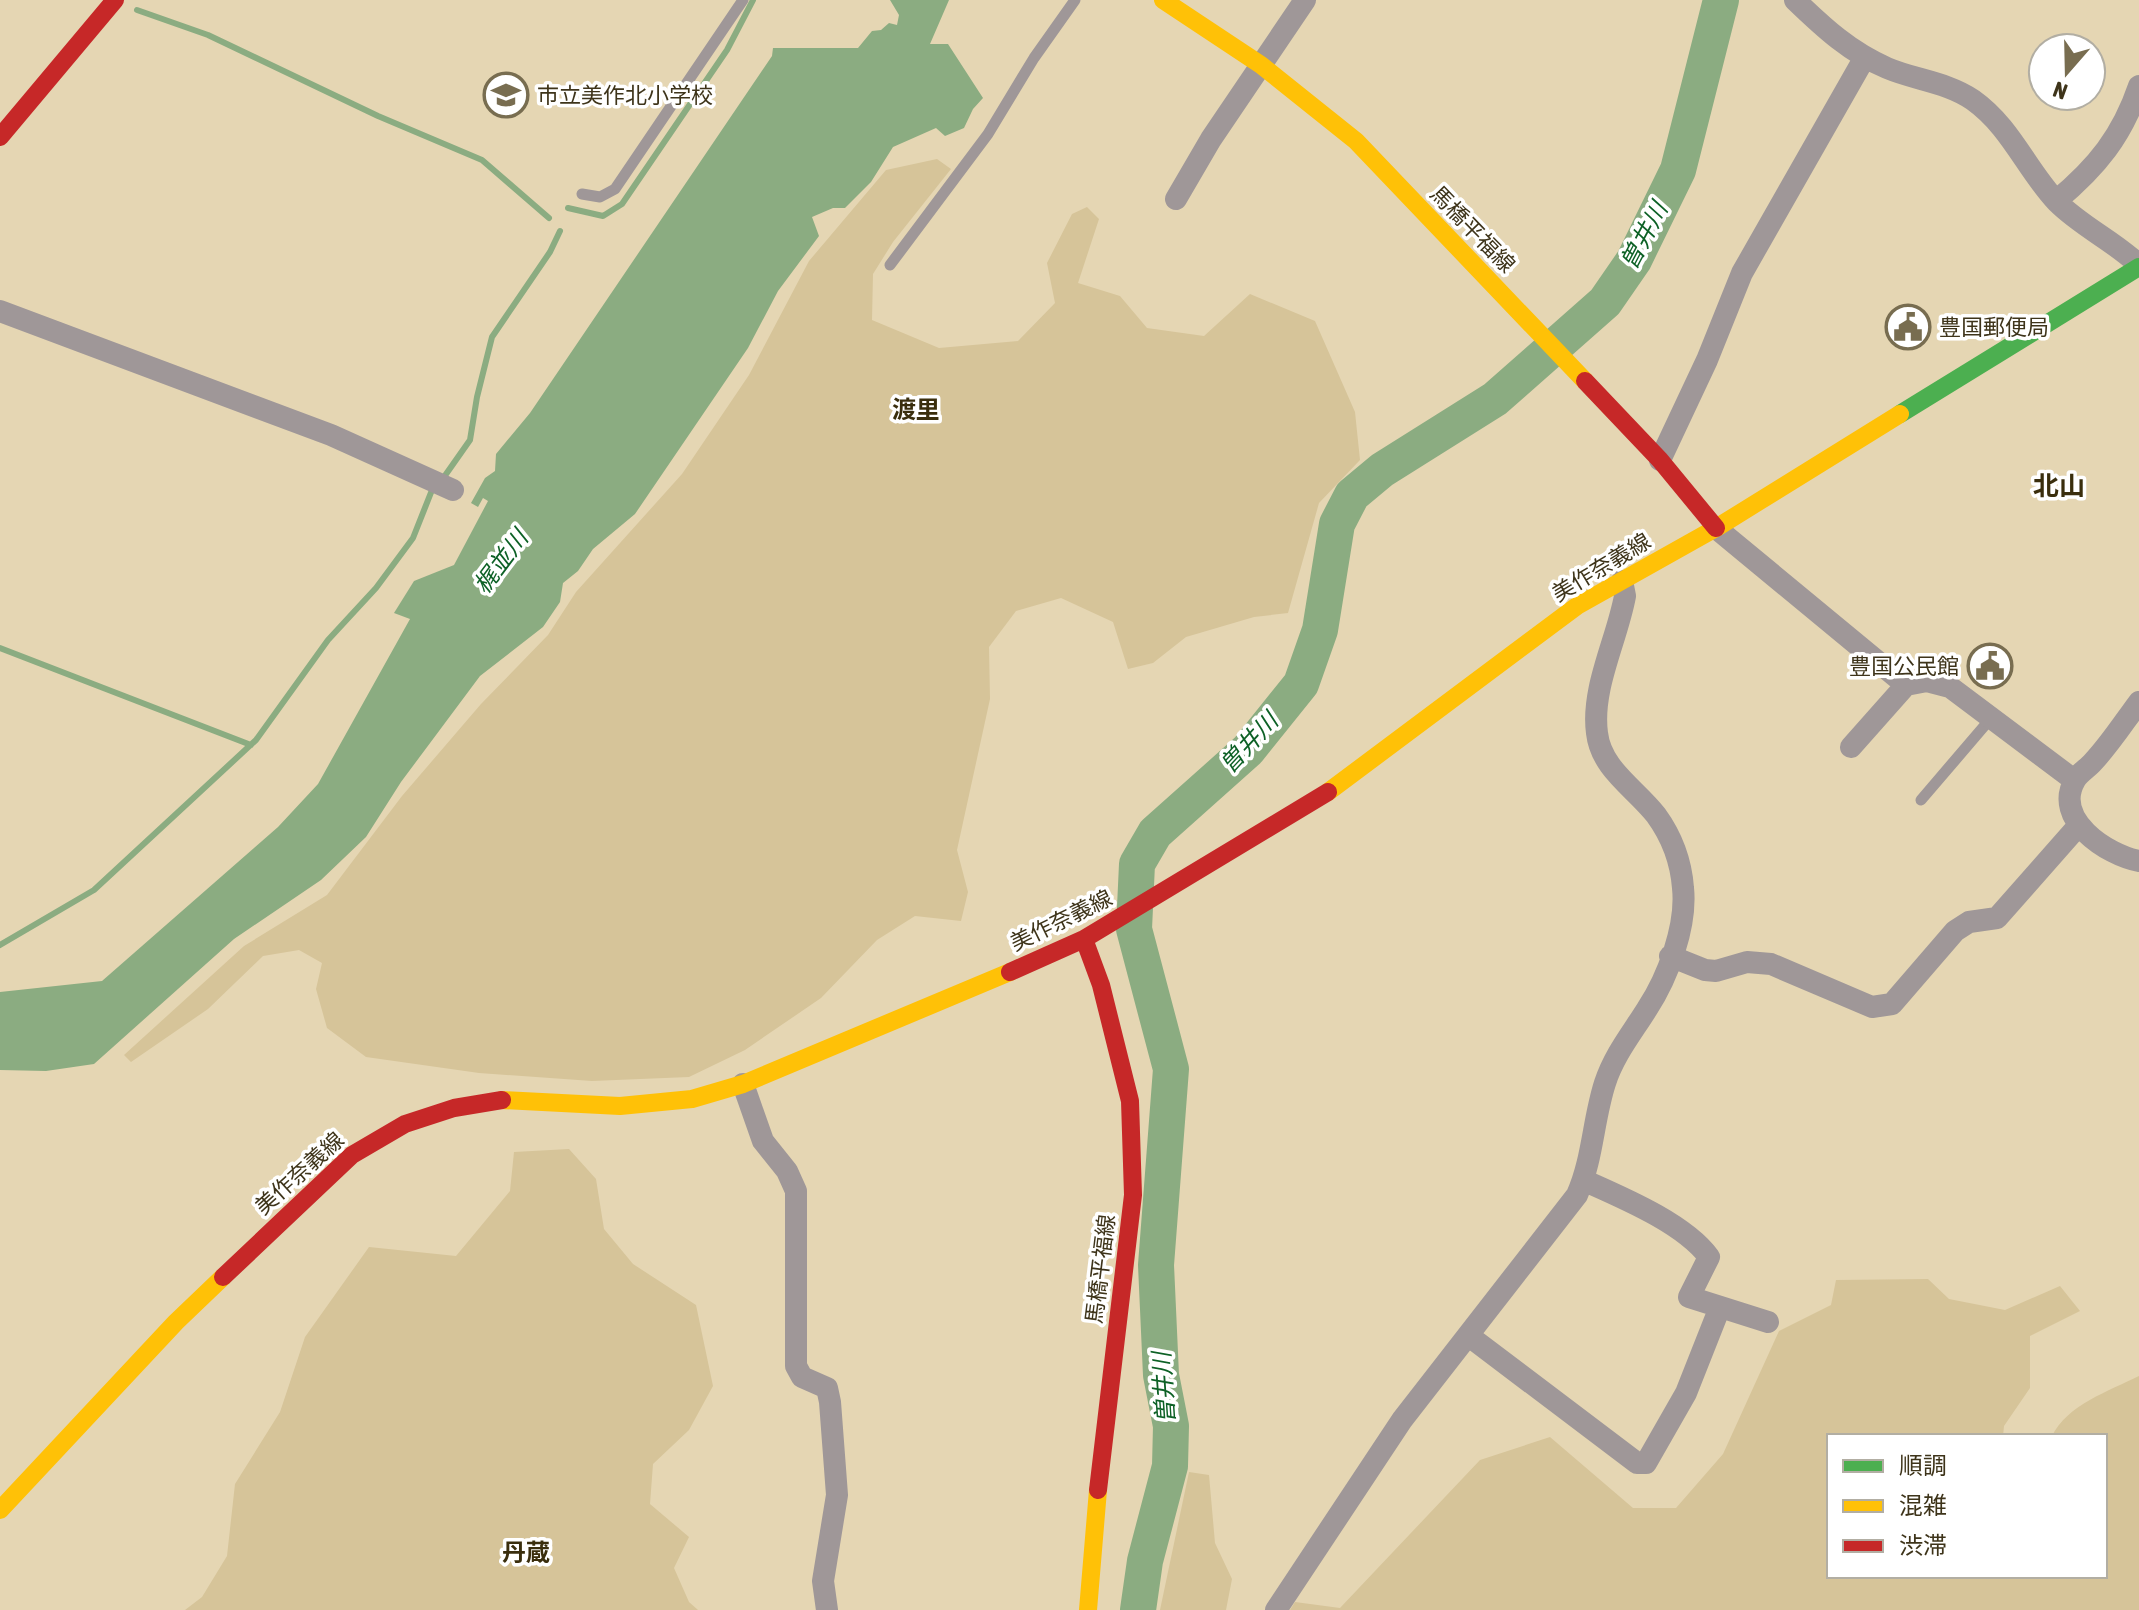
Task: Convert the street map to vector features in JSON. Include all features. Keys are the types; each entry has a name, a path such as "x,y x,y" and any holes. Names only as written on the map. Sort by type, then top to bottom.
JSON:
{"main road":[{"path":"0,137 115,0"},
{"name":"馬橋平福線","path":"1163,0 1261,65 1356,141 1660,460 1716,528"},
{"name":"美作奈義線","path":"0,1510 176,1322 307,1194 352,1155 391,1132 454,1108 496,1100 620,1106 692,1099 743,1084 917,1014 1084,939 1308,807 1577,606 1716,528 2139,266"},
{"name":"馬橋平福線","path":"1084,939 1101,985 1130,1101 1133,1195 1089,1567 1088,1610"}],"street":[{"path":"1176,199 1304,0"},
{"path":"1795,0 1822,29 1865,57 1970,97 1991,114 2017,143 2042,185 2056,201 2075,220 2121,248 2139,266"},
{"path":"1660,460 1707,360 1742,273 1865,57"},
{"path":"2056,201 2089,173 2119,132 2139,86"},
{"path":"0,311 331,435 453,490"},
{"path":"1716,528 1906,685"},
{"path":"1276,1610 1402,1420 1553,1229 1583,1180 1604,1084 1616,1055 1650,1005 1681,926 1684,889 1675,845 1655,814 1602,754 1596,733 1597,704 1625,596 1622,581"},
{"path":"1851,747 1906,685 1927,681 1950,687 2074,780"},
{"path":"2139,702 2094,761 2074,780 2070,804 2079,825 2101,846 2125,859 2139,861"},
{"path":"1670,956 1705,970 1716,971 1747,962 1771,964 1872,1007 1892,1004 1955,931 1969,922 1997,918 2079,825"},
{"path":"743,1084 763,1141 787,1171 796,1191 796,1366 802,1377 827,1388 830,1402 837,1495 823,1581 827,1610"},
{"path":"1583,1180 1629,1201 1700,1245 1709,1257 1689,1297 1768,1322"},
{"path":"1469,1336 1637,1463 1646,1463 1686,1393 1720,1307"}],"lane":[{"path":"582,194 600,197 615,189 743,0"},
{"path":"890,265 980,145 1075,0"},
{"path":"1921,800 1992,717"}],"shaded area":[{"path":"937,159 951,169 893,242 873,274 872,320 939,348 1018,341 1055,303 1047,263 1072,214 1087,207 1099,219 1078,283 1120,296 1147,328 1204,336 1250,294 1315,321 1355,412 1360,460 1319,503 1288,613 1254,617 1186,637 1153,663 1128,669 1113,622 1061,598 1016,611 989,647 990,699 957,850 968,892 961,921 915,916 877,940 821,998 745,1050 689,1077 592,1081 479,1073 366,1057 327,1028 316,989 322,963 299,950 263,956 208,1009 131,1062 124,1055 244,946 327,895 402,796 481,704 548,635 576,592 682,474 749,375 809,261 886,170"},
{"path":"569,1149 596,1179 604,1229 633,1264 696,1305 713,1386 689,1430 653,1464 650,1504 689,1537 674,1568 689,1602 698,1610 185,1610 202,1597 227,1556 235,1484 280,1412 305,1337 369,1247 456,1256 510,1191 514,1152"},
{"path":"1928,1279 1949,1299 2005,1310 2060,1286 2080,1311 2030,1336 2030,1388 2004,1426 2003,1434 1827,1434 1827,1578 2107,1578 2107,1434 2053,1434 2078,1407 2139,1376 2139,1610 1290,1610 1295,1602 1340,1608 1480,1460 1550,1437 1633,1508 1676,1508 1723,1454 1779,1331 1831,1305 1836,1280"},
{"path":"1189,1472 1209,1475 1215,1543 1232,1579 1226,1610 1160,1610"}],"water":[{"name":"梶並川","path":"890,0 949,0 930,44 948,44 983,98 973,109 964,128 945,136 936,128 893,147 871,182 845,208 833,208 812,217 819,236 778,291 748,348 635,514 593,549 578,571 563,583 560,602 543,627 480,676 401,782 366,837 321,880 234,939 94,1064 46,1071 0,1070 0,992 102,981 278,827 318,784 410,619 394,613 414,581 454,565 488,501 483,498 478,507 471,503 485,478 495,471 496,454 530,413 772,56 773,48 858,48 872,31 881,30 889,23 897,25 899,15"}],"waterway":[{"path":"568,208 603,216 622,204 727,50 753,0"},
{"name":"曽井川","path":"1138,1610 1145,1561 1170,1466 1171,1426 1161,1375 1156,1265 1171,1069 1134,929 1137,864 1155,833 1248,750 1301,684 1320,630 1337,524 1352,495 1382,470 1495,399 1605,302 1634,260 1678,170 1721,0"},
{"path":"137,10 208,35 378,116 482,160 549,218"},
{"path":"444,477 470,440 492,337 550,252 560,231"},
{"path":"0,945 94,890 256,740 328,640 376,588 413,538 432,490"},
{"path":"0,648 251,745"}],"traffic: fast":[{"path":"1900,414 2139,267"}],"traffic: slow":[{"path":"1163,0 1261,65 1356,141 1585,381"},
{"path":"1328,792 1577,606 1716,528 1900,414"},
{"path":"502,1100 620,1106 692,1099 743,1084 1010,972"},
{"path":"0,1510 176,1322 223,1277"},
{"path":"1088,1610 1098,1490"}],"traffic: jam":[{"path":"0,137 115,0"},
{"path":"1585,381 1660,460 1716,528"},
{"path":"1010,972 1084,939 1328,792"},
{"path":"1084,939 1101,985 1130,1101 1133,1195 1098,1490"},
{"path":"223,1277 352,1155 405,1124 454,1108 502,1100"}],"place":[{"name":"市立美作北小学校","path":"506,95"},
{"name":"豊国郵便局","path":"1908,327"},
{"name":"豊国公民館","path":"1990,666"}],"district":[{"name":"渡里","path":"916,410"},
{"name":"北山","path":"2059,486"},
{"name":"丹蔵","path":"526,1553"}]}
